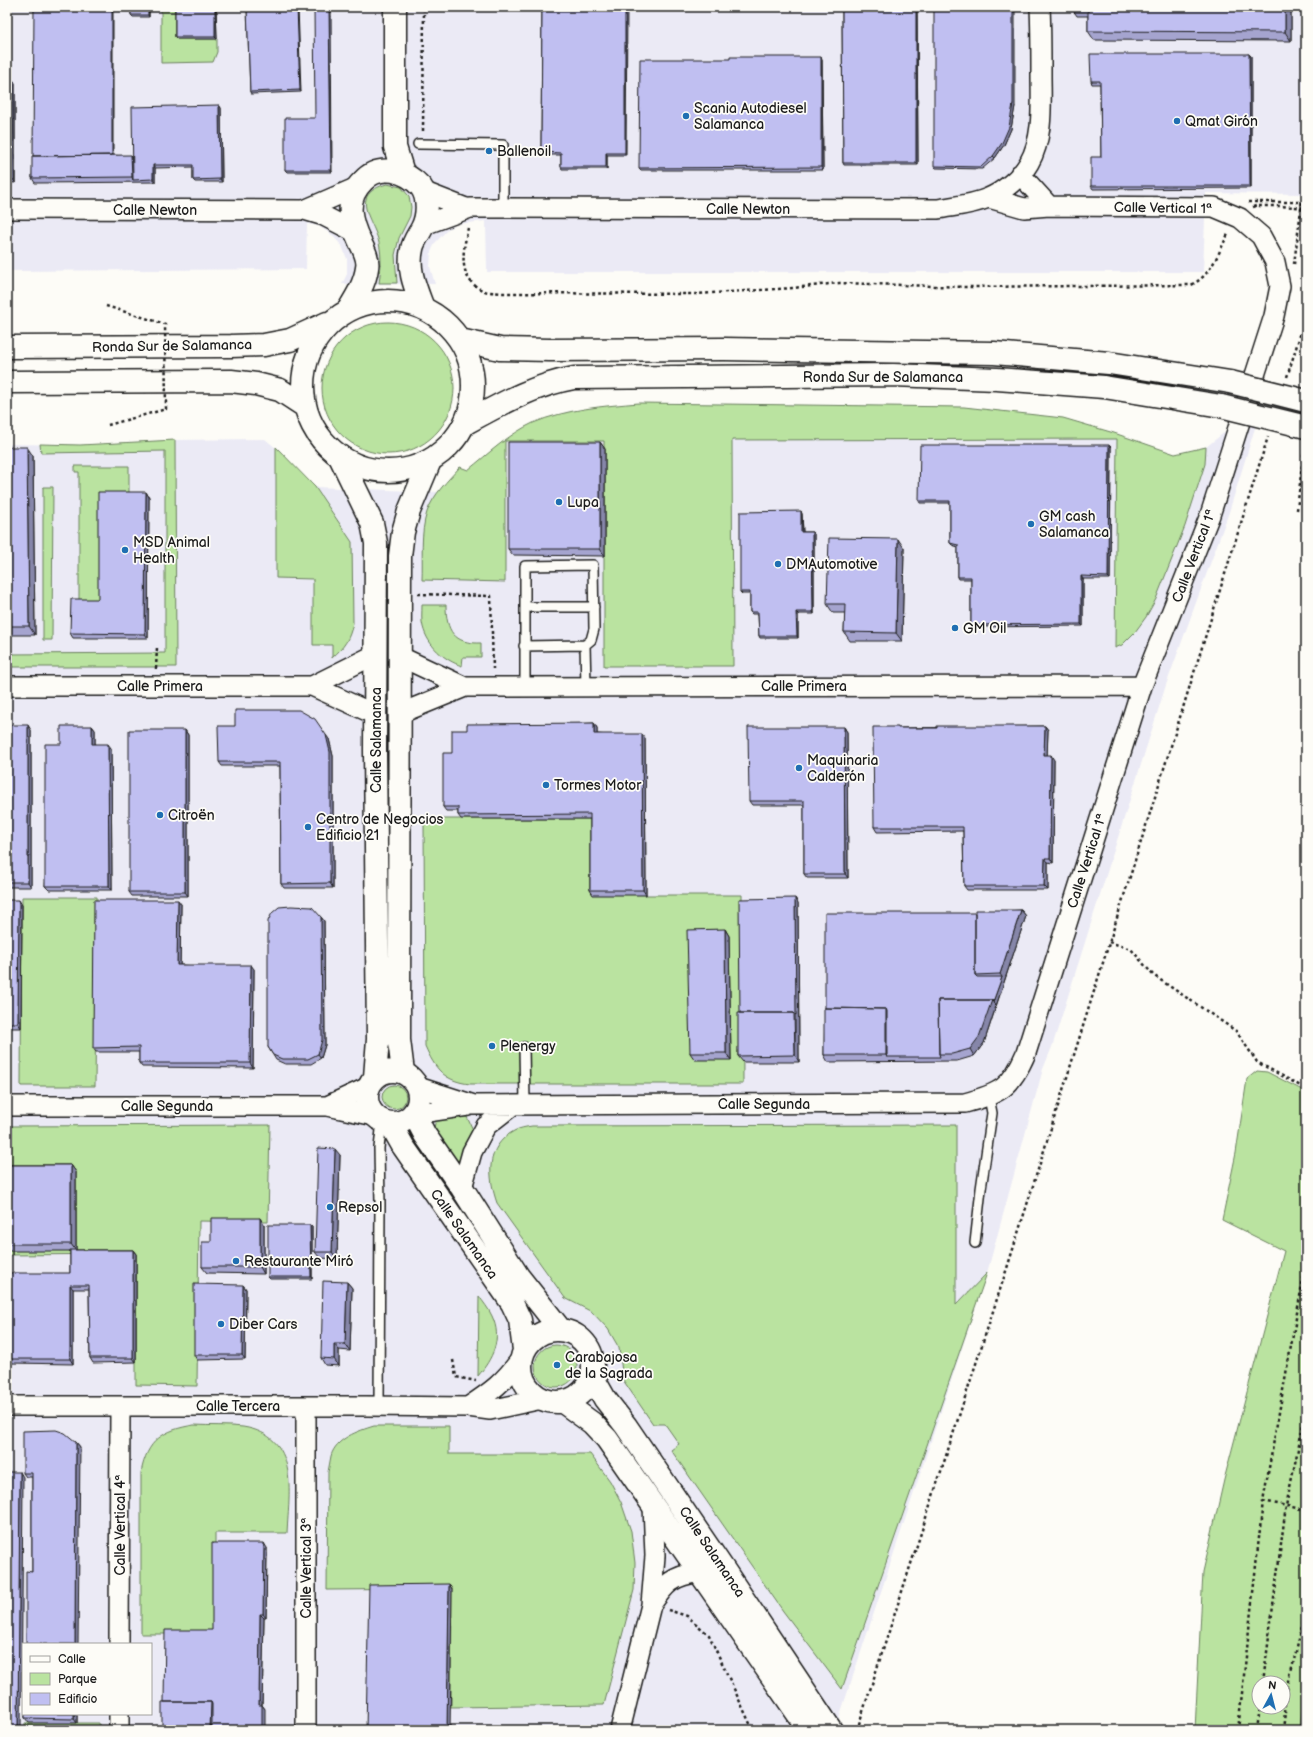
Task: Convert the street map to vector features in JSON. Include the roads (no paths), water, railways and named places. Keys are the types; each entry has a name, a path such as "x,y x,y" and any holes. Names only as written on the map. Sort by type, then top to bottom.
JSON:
{"main road":[{"path":"374,172 380,158 382,143 382,7"},
{"path":"395,7 395,147 403,173"},
{"path":"341,315 360,290 368,267 366,254 355,232 349,207 355,188 366,177 374,172 387,170 403,173 418,184 425,192 427,204 424,225 412,249 411,262 412,278 423,308"},
{"name":"Ronda Sur de Salamanca","path":"7,347 216,347 264,345 290,340 341,315 367,303 386,300 405,302 423,308 444,321 460,340 472,366 474,395 466,423 451,445 430,461 401,471 370,470 341,458 324,444 311,426 303,406 302,374 312,345 341,315"},
{"name":"Ronda Sur de Salamanca","path":"460,340 500,349 724,349 994,353 1109,363 1230,382 1306,400"},
{"name":"Ronda Sur de Salamanca","path":"466,423 517,395 554,381 574,378 893,375 997,379 1104,387 1221,406 1306,427"},
{"path":"7,382 231,381 256,384 280,390 303,406"},
{"name":"Calle Salamanca","path":"341,458 372,522 376,543 378,1039 372,1082"},
{"name":"Calle Salamanca","path":"411,1080 399,1040 400,556 402,532 430,461"},
{"path":"388,1070 411,1080 419,1100 414,1114 403,1121 382,1120 367,1102 372,1082 388,1070"},
{"name":"Calle Salamanca","path":"414,1114 425,1135 462,1188 518,1276 560,1329"},
{"name":"Calle Salamanca","path":"382,1120 403,1146 512,1303 520,1320 522,1355"},
{"path":"560,1329 575,1334 586,1345 592,1360 592,1376 586,1387 578,1395 552,1400 531,1391 522,1379 522,1355 535,1336 551,1330 560,1329"},
{"name":"Calle Salamanca","path":"592,1376 605,1399 626,1426 720,1564 817,1726"},
{"name":"Calle Salamanca","path":"552,1400 592,1423 607,1439 700,1572 817,1726"}],"street":[{"name":"Calle Newton","path":"425,192 468,208 503,209 938,209 969,204 989,198 1008,186 1020,174 1029,163 1037,142 1041,110 1040,7"},
{"path":"1020,174 1049,206"},
{"name":"Calle Newton","path":"304,210 355,188"},
{"name":"Calle Vertical 1ª","path":"989,198 1024,208 1049,206 1214,207 1243,210 1261,236 1275,262 1280,286 1274,316 1210,515 1142,686 1026,1053 1020,1068 1010,1082"},
{"name":"Calle Newton","path":"424,225 468,208"},
{"name":"Calle Newton","path":"7,209 304,210 324,216 355,232"},
{"name":"Calle Primera","path":"312,686 376,654"},
{"name":"Calle Primera","path":"399,656 465,687"},
{"name":"Calle Primera","path":"7,686 312,686 376,715"},
{"name":"Calle Primera","path":"399,714 465,687 1142,686"},
{"name":"Calle Segunda","path":"411,1080 474,1105"},
{"name":"Calle Segunda","path":"328,1106 372,1082"},
{"name":"Calle Segunda","path":"414,1114 474,1105 519,1104 966,1103 989,1097 1000,1091 1010,1082"},
{"path":"462,1188 472,1152 486,1126 519,1104"},
{"name":"Calle Segunda","path":"7,1106 328,1106 382,1120"},
{"path":"468,1407 490,1393 506,1380 522,1355"},
{"name":"Calle Tercera","path":"7,1406 379,1406 468,1407 490,1410 552,1400"},
{"name":"Calle Vertical 4ª","path":"119,1643 120,1406"},
{"name":"Calle Vertical 3ª","path":"306,1406 306,1730"},
{"path":"652,1505 660,1607"},
{"path":"620,1730 660,1607 663,1588 681,1575 700,1572"},
{"path":"119,1715 119,1730"}],"lane":[{"path":"421,144 503,145 503,209"},
{"path":"524,646 585,645 592,640 594,629 593,565 525,566 524,646 525,687"},
{"path":"525,607 594,606"},
{"path":"585,645 586,686"},
{"path":"519,1104 524,1047"},
{"path":"975,1243 992,1113 989,1097"},
{"path":"379,1406 379,1148 382,1120"}],"place":[{"name":"Scania Autodiesel Salamanca","path":"686,116"},
{"name":"Qmat Girón","path":"1177,121"},
{"name":"Ballenoil","path":"489,151"},
{"name":"Lupa","path":"559,502"},
{"name":"GM cash Salamanca","path":"1031,524"},
{"name":"MSD Animal Health","path":"125,550"},
{"name":"DMAutomotive","path":"778,564"},
{"name":"GM Oil","path":"955,628"},
{"name":"Maquinaria Calderón","path":"799,768"},
{"name":"Tormes Motor","path":"546,785"},
{"name":"Citroën","path":"160,815"},
{"name":"Centro de Negocios Edificio 21","path":"308,827"},
{"name":"Plenergy","path":"492,1046"},
{"name":"Repsol","path":"330,1207"},
{"name":"Restaurante Miró","path":"236,1261"},
{"name":"Diber Cars","path":"221,1324"},
{"name":"Carabajosa de la Sagrada","path":"557,1365"}]}
